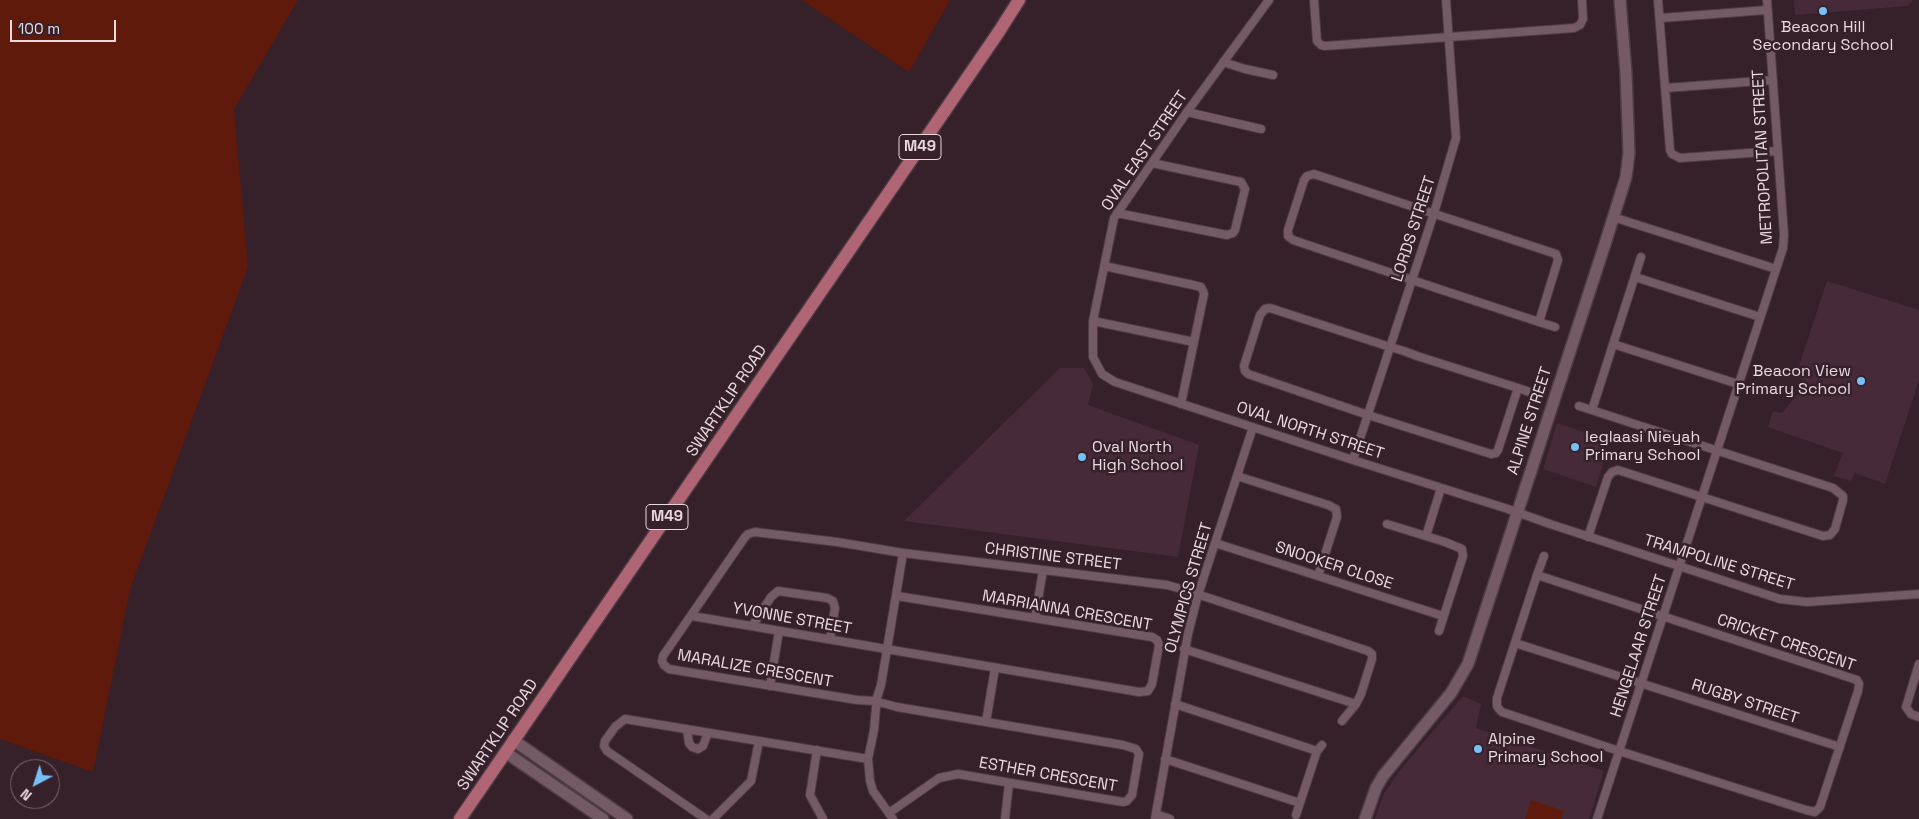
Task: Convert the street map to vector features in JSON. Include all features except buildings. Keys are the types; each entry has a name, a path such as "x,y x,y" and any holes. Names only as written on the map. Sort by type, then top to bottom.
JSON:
{"main road":[{"name":"SWARTKLIP ROAD","path":"460,819 1019,0"}],"street":[{"name":"OVAL EAST STREET","path":"1098,368 1093,357 1092,348 1093,321 1112,228 1117,213 1187,112 1270,0"},
{"path":"1314,0 1318,41 1323,46 1574,28 1580,25 1583,19 1582,0"},
{"name":"LORDS STREET","path":"1353,460 1434,213 1456,138 1446,0"},
{"name":"ALPINE STREET","path":"1365,819 1376,788 1383,776 1451,693 1464,672 1518,513 1626,177 1630,146 1620,0"},
{"path":"1658,0 1661,18 1670,150 1675,156 1680,158 1777,151"},
{"name":"METROPOLITAN STREET","path":"1680,567 1784,242 1767,0"},
{"path":"1661,18 1767,10"},
{"path":"1223,62 1273,75"},
{"path":"1666,88 1773,80"},
{"path":"1187,112 1261,129"},
{"path":"1117,213 1227,235 1233,234 1245,189 1241,182 1152,163"},
{"path":"1539,322 1558,260 1556,254 1314,174 1307,176 1304,180 1288,230 1288,236 1293,240 1412,280 1539,322 1555,327"},
{"path":"1613,216 1776,269"},
{"path":"1592,410 1641,257"},
{"path":"1104,266 1201,288 1204,294 1181,404"},
{"path":"1635,277 1760,317"},
{"path":"1518,388 1498,450 1494,454 1368,415 1246,373 1244,366 1260,315 1265,309 1270,308 1518,388 1535,394"},
{"path":"1093,321 1194,342"},
{"path":"1613,344 1738,384"},
{"name":"OVAL NORTH STREET","path":"1098,368 1102,374 1112,380 1181,404 1518,513"},
{"path":"1579,406 1839,491 1844,500 1835,529 1830,535 1823,536 1618,470 1612,472 1608,477 1588,537"},
{"name":"OLYMPICS STREET","path":"1155,817 1184,648 1198,595 1253,427"},
{"path":"1237,476 1336,509 1337,517 1318,576"},
{"path":"1426,536 1442,488"},
{"name":"TRAMPOLINE STREET","path":"1518,513 1789,601 1816,602 1919,594"},
{"path":"1387,524 1456,546 1463,552 1439,631"},
{"name":"MARALIZE CRESCENT","path":"878,704 666,668 662,662 664,656 745,537 751,532 837,542 903,554"},
{"name":"SNOOKER CLOSE","path":"1215,543 1443,616"},
{"path":"891,816 871,788 868,759 903,554"},
{"name":"CHRISTINE STREET","path":"903,554 1167,586 1368,651 1372,654 1372,658 1361,694 1356,704 1342,721"},
{"path":"1544,556 1497,698 1497,706 1502,712 1619,751"},
{"name":"HENGELAAR STREET","path":"1600,818 1619,751 1680,567"},
{"path":"1035,618 1043,570"},
{"path":"1537,575 1663,616"},
{"path":"752,626 771,597 778,591 818,596 831,600 834,604 830,640"},
{"name":"MARRIANNA CRESCENT","path":"888,650 1139,692 1148,691 1150,688 1159,647 1154,639 897,596"},
{"name":"YVONNE STREET","path":"692,616 888,650"},
{"name":"CRICKET CRESCENT","path":"1619,751 1815,812 1820,807 1840,747 1858,691 1859,684 1857,680 1663,616"},
{"path":"770,686 779,631"},
{"name":"RUGBY STREET","path":"1515,643 1840,747"},
{"path":"1184,648 1356,704"},
{"path":"1919,664 1906,707 1911,714 1919,717"},
{"path":"986,722 995,668"},
{"name":"ESTHER CRESCENT","path":"878,704 1123,745 1136,749 1139,754 1132,795 1127,801 1123,802 958,774 947,775 934,781 891,816"},
{"path":"1175,704 1319,748 1296,815"},
{"path":"706,819 610,754 604,746 617,723 625,719 868,759"},
{"path":"687,729 689,743 692,747 698,749 703,746 708,733"},
{"path":"513,740 627,819"},
{"path":"713,819 751,781 759,741"},
{"path":"817,750 810,795 823,819"},
{"path":"505,752 603,819"},
{"path":"1165,759 1300,803"},
{"path":"1005,819 1010,783"},
{"path":"1155,817 1170,819"}],"shaded area":[{"path":"0,0 298,0 234,109 248,267 130,589 93,772 0,739"},
{"path":"802,0 950,0 909,72"},
{"name":"Beacon Hill Secondary School","path":"1794,0 1913,0 1908,6 1795,15"},
{"name":"Beacon View Primary School","path":"1827,281 1919,310 1919,380 1885,484 1855,473 1851,481 1834,476 1843,453 1768,427 1773,411 1782,413 1807,383 1796,375"},
{"name":"Oval North High School","path":"1060,368 1084,368 1093,384 1088,405 1199,445 1178,557 904,521"},
{"name":"Ieglaasi Nieyah Primary School","path":"1557,423 1605,439 1599,455 1605,458 1596,487 1543,469"},
{"name":"Alpine Primary School","path":"1463,696 1481,704 1476,728 1604,771 1589,819 1375,819 1384,793 1400,770"},
{"path":"1531,800 1564,811 1561,819 1525,819"}],"place":[{"name":"Beacon Hill Secondary School","path":"1823,11"},
{"name":"Beacon View Primary School","path":"1861,381"},
{"name":"Ieglaasi Nieyah Primary School","path":"1575,447"},
{"name":"Oval North High School","path":"1082,457"},
{"name":"Alpine Primary School","path":"1478,749"}]}
